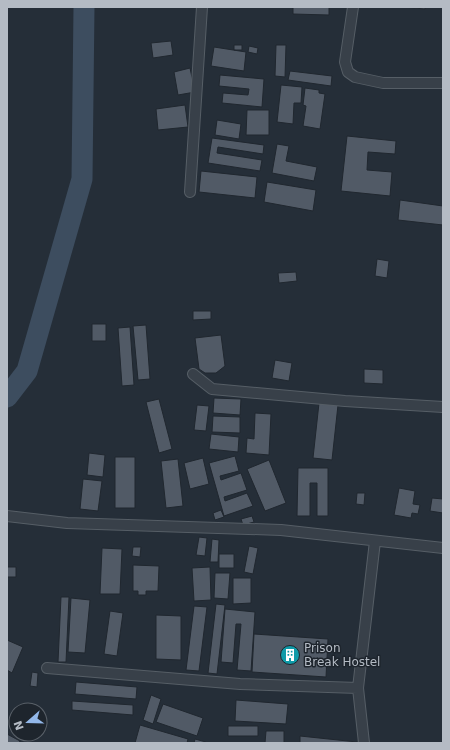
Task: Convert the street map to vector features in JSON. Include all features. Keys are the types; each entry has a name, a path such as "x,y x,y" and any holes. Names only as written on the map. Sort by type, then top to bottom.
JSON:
{"street":[{"path":"190,192 202,7"},
{"path":"353,7 345,62 348,72 355,78 383,83 443,83"},
{"path":"193,374 212,389 345,401 443,406"},
{"path":"7,516 67,523 281,530 443,548"},
{"path":"364,743 358,688 375,541"},
{"path":"47,668 240,684 358,688"}],"building":[{"path":"293,7 329,7 329,15 293,14"},
{"path":"403,7 425,7 425,9"},
{"path":"171,41 173,55 153,58 151,43"},
{"path":"234,45 242,45 242,50 234,50"},
{"path":"276,45 286,45 285,77 275,76"},
{"path":"249,46 258,48 257,54 248,52"},
{"path":"214,47 246,52 244,71 211,66"},
{"path":"190,68 195,92 178,95 174,72"},
{"path":"290,71 332,76 331,86 288,80"},
{"path":"220,75 264,79 262,107 222,103 223,93 248,95 249,89 219,86"},
{"path":"281,85 302,87 301,103 294,103 293,124 277,122"},
{"path":"305,88 319,90 319,93 325,94 320,129 303,126 306,106 303,105"},
{"path":"185,105 188,127 158,130 156,109"},
{"path":"247,110 269,110 269,135 246,135"},
{"path":"217,120 241,124 239,139 215,135"},
{"path":"347,136 396,141 395,154 368,152 367,170 392,172 390,196 341,191"},
{"path":"212,138 264,145 263,154 218,147 217,153 262,160 260,171 208,163"},
{"path":"277,144 289,146 286,161 317,167 314,181 272,173"},
{"path":"201,171 257,177 255,198 199,192"},
{"path":"267,182 316,190 313,211 264,202"},
{"path":"400,200 443,206 443,225 398,220"},
{"path":"377,259 389,261 387,278 375,276"},
{"path":"296,272 297,281 279,283 278,273"},
{"path":"193,311 211,311 211,319 193,320"},
{"path":"92,324 106,324 106,341 92,341"},
{"path":"146,325 150,379 138,380 133,326"},
{"path":"130,327 134,385 122,386 118,328"},
{"path":"221,335 225,366 216,373 205,373 199,369 195,338"},
{"path":"275,360 292,363 289,381 272,378"},
{"path":"364,369 383,370 383,384 364,383"},
{"path":"214,398 241,399 240,415 213,413"},
{"path":"159,399 172,449 159,453 146,402"},
{"path":"319,403 338,405 332,460 313,458"},
{"path":"197,405 209,406 206,431 194,430"},
{"path":"255,413 271,414 269,455 246,453 247,438 254,439"},
{"path":"213,416 240,417 240,433 212,432"},
{"path":"211,434 239,437 238,452 209,449"},
{"path":"89,453 105,455 103,477 87,475"},
{"path":"235,456 239,471 220,476 221,480 241,473 247,490 224,497 225,501 247,493 253,506 224,516 209,463"},
{"path":"115,457 135,457 135,508 115,508"},
{"path":"203,458 209,484 190,489 184,463"},
{"path":"178,459 183,506 166,508 161,461"},
{"path":"269,460 286,503 265,511 247,469"},
{"path":"298,468 328,468 328,516 317,516 317,483 310,483 310,516 297,516"},
{"path":"83,479 102,481 98,511 80,509"},
{"path":"399,488 415,491 413,504 420,505 418,514 412,513 411,518 394,515"},
{"path":"357,493 365,493 364,505 356,504"},
{"path":"432,498 443,499 443,513 430,511"},
{"path":"221,510 224,517 215,520 213,513"},
{"path":"252,516 254,522 243,525 241,519"},
{"path":"199,537 207,538 205,556 196,555"},
{"path":"212,539 219,540 218,562 210,562"},
{"path":"249,546 258,548 253,574 244,572"},
{"path":"133,547 141,547 140,557 132,556"},
{"path":"102,548 122,549 120,594 100,594"},
{"path":"219,554 234,554 234,568 219,568"},
{"path":"133,565 159,566 158,591 146,591 146,595 138,595 138,591 133,591"},
{"path":"7,567 16,567 16,577 7,577"},
{"path":"210,567 211,600 194,601 192,568"},
{"path":"215,573 230,573 228,599 214,598"},
{"path":"233,578 251,578 251,603 233,604"},
{"path":"61,597 69,597 66,662 58,662"},
{"path":"71,598 90,600 85,653 68,652"},
{"path":"216,604 225,605 217,674 208,673"},
{"path":"194,606 207,607 199,671 186,670"},
{"path":"225,609 255,612 251,671 237,670 241,624 236,624 233,663 221,662"},
{"path":"110,611 123,613 117,656 104,654"},
{"path":"156,615 181,616 181,660 156,659"},
{"name":"Prison Break Hostel","path":"254,634 328,639 326,677 252,672"},
{"path":"7,640 23,647 12,673 7,670"},
{"path":"32,672 38,673 37,687 30,686"},
{"path":"76,682 137,687 136,699 75,694"},
{"path":"151,695 161,699 153,724 143,720"},
{"path":"236,700 288,704 286,724 235,721"},
{"path":"72,701 133,705 133,715 72,710"},
{"path":"163,704 203,718 197,736 156,722"},
{"path":"140,725 188,739 187,743 135,743"},
{"path":"228,726 258,726 258,736 228,736"},
{"path":"266,731 284,731 284,743 265,743"},
{"path":"7,734 8,742 20,742 19,743 7,743"},
{"path":"300,736 357,742 357,743 300,743"},
{"path":"195,739 206,742 206,743 194,743"}],"waterway":[{"path":"7,397 27,371 82,179 84,7"}],"place":[{"name":"Prison Break Hostel","path":"290,655"}]}
